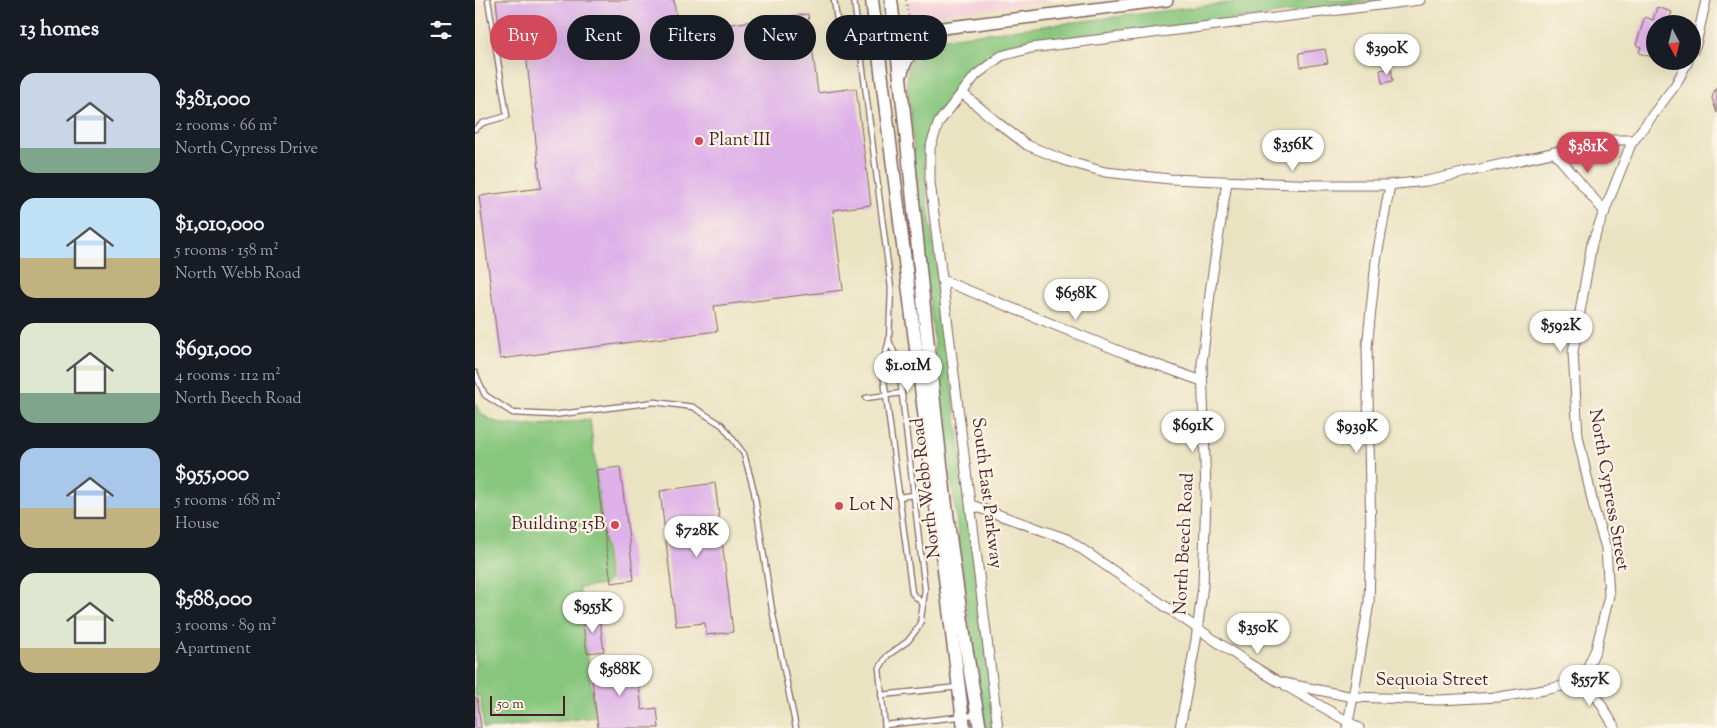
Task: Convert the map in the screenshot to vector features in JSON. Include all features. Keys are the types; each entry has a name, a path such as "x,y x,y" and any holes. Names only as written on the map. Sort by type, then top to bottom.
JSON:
{"main road":[{"name":"North Webb Road","path":"891,0 893,15"},
{"path":"872,4 879,15"},
{"name":"North Webb Road","path":"880,60 964,722"},
{"name":"North Webb Road","path":"898,60 945,498 980,728"},
{"path":"900,78 907,60"}],"street":[{"path":"947,27 1167,0"},
{"name":"South East Parkway","path":"999,728 930,182 930,148 939,122 976,75 1001,56 1031,48 1420,0"},
{"path":"1701,22 1706,0"},
{"name":"North Cypress Street","path":"1584,675 1596,649 1609,596 1606,548 1594,509 1578,436 1573,352 1592,243 1631,144 1676,84 1683,70"},
{"path":"963,93 1027,145 1066,161 1105,172 1170,179 1390,185 1427,181 1609,140 1634,140"},
{"path":"1554,152 1605,212"},
{"name":"North Beech Road","path":"1180,728 1198,628 1203,585 1206,494 1201,363 1227,182"},
{"path":"1347,725 1369,603 1371,536 1367,348 1376,261 1390,185"},
{"path":"942,280 1127,354 1202,381"},
{"name":"Sequoia Street","path":"971,505 1067,539 1248,663 1347,725 1359,728"},
{"path":"1584,675 1615,728"},
{"name":"Sequoia Street","path":"1279,682 1353,697 1439,700 1499,697 1567,685 1584,675"}],"lane":[{"path":"475,129 483,124 507,116 488,0"},
{"path":"834,0 836,15"},
{"path":"854,0 856,15"},
{"path":"862,60 891,288 889,341 882,365 912,593 923,604"},
{"path":"889,341 898,361 925,590 920,625 908,641 887,656 879,669 885,726 964,722 977,715"},
{"path":"475,373 485,395 513,413 553,415 655,402 693,406 722,425 744,454 754,491 772,610 796,728"},
{"path":"866,398 902,393"},
{"path":"899,497 914,495"},
{"path":"881,695 972,685"}],"path":[{"path":"907,0 909,15"}],"shaded area":[{"path":"907,0 1061,0 934,15 909,15"}],"green space":[{"path":"1253,0 1390,0 1019,46 1001,53 986,62 972,74 947,103 937,119 926,150 926,189 997,728 986,728 970,630 925,268 907,79 911,60 947,60 947,38"},
{"path":"475,403 481,413 491,420 503,424 533,425 590,419 609,581 605,585 579,588 595,717 501,728 484,728 480,696 475,696"}],"building":[{"name":"Plant III","path":"496,0 674,0 676,15 650,15 650,60 734,60 734,24 744,22 744,60 814,60 818,93 856,88 871,205 833,210 843,290 714,306 718,331 500,359 479,196 541,188 527,60 557,60 557,15 498,15"},
{"path":"1657,7 1672,12 1671,15 1655,15"},
{"path":"1645,17 1646,55 1639,53 1641,47 1636,45"},
{"path":"1325,49 1328,63 1301,67 1299,53"},
{"path":"1391,68 1393,81 1382,83 1380,70"},
{"path":"1717,88 1717,113 1712,98"},
{"name":"Building 15B","path":"620,467 634,580 611,583 596,470"},
{"path":"715,483 733,632 706,635 705,623 676,626 660,491"},
{"path":"599,616 604,651 587,653 582,618"},
{"path":"636,659 642,710 657,708 659,728 598,728 590,664"},
{"path":"475,698 477,698 481,728 475,728"}],"place":[{"name":"Plant III","path":"699,141"},
{"name":"Lot N","path":"839,506"},
{"name":"Building 15B","path":"615,525"}]}
